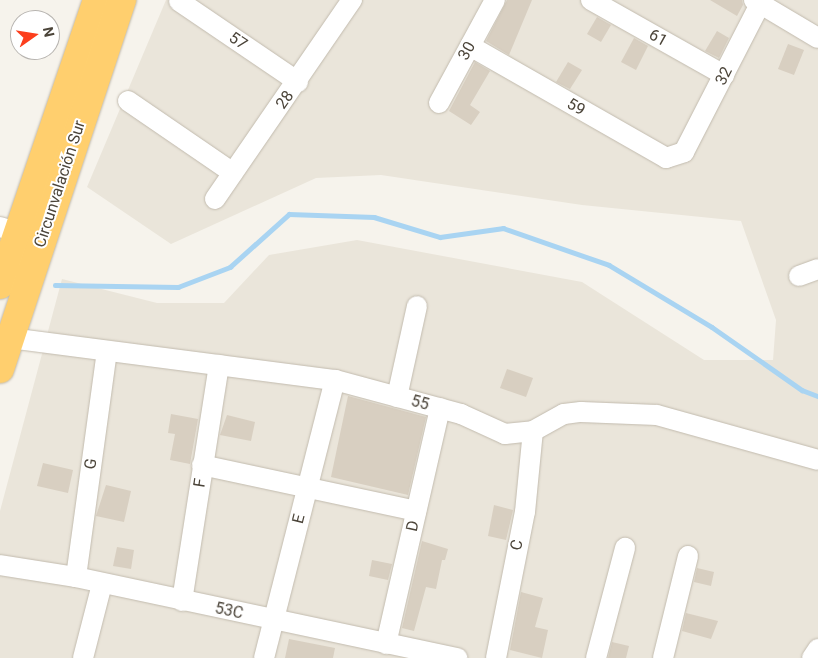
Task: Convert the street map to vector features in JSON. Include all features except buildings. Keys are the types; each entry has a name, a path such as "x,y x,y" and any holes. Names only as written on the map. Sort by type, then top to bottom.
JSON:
{"highway":[{"name":"Circunvalación Sur","path":"0,286 8,229 97,0"},
{"name":"Circunvalación Sur","path":"0,369 122,0"}],"street":[{"name":"28","path":"215,199 298,82 352,0"},
{"name":"30","path":"439,103 495,0"},
{"name":"61","path":"591,0 724,75"},
{"name":"57","path":"179,1 298,82"},
{"name":"32","path":"684,152 724,75 759,1"},
{"path":"759,1 818,38"},
{"name":"59","path":"470,46 666,158 684,152"},
{"path":"128,101 233,173"},
{"path":"799,276 818,269"},
{"path":"397,396 417,306"},
{"name":"55","path":"10,338 335,380 440,408 505,434 533,431 564,414 580,412 657,415 818,460"},
{"name":"G","path":"76,578 107,351"},
{"name":"F","path":"182,601 219,365"},
{"name":"E","path":"264,658 335,380"},
{"name":"D","path":"386,644 440,408"},
{"name":"C","path":"496,658 525,512 533,431"},
{"path":"202,465 416,510"},
{"path":"596,658 625,548"},
{"path":"663,658 688,556"},
{"name":"53C","path":"0,565 76,578 458,658"},
{"path":"83,658 102,584"},
{"path":"812,658 818,649"}],"shaded area":[{"path":"166,0 818,0 818,658 0,658 0,511 62,279 157,303 224,303 269,255 357,240 582,282 704,360 773,360 776,320 741,221 582,205 381,175 316,178 171,244 87,187"}],"waterway":[{"path":"55,285 178,287 230,267 289,214 374,217 440,237 503,228 609,265 712,327 802,390 818,396"}]}
